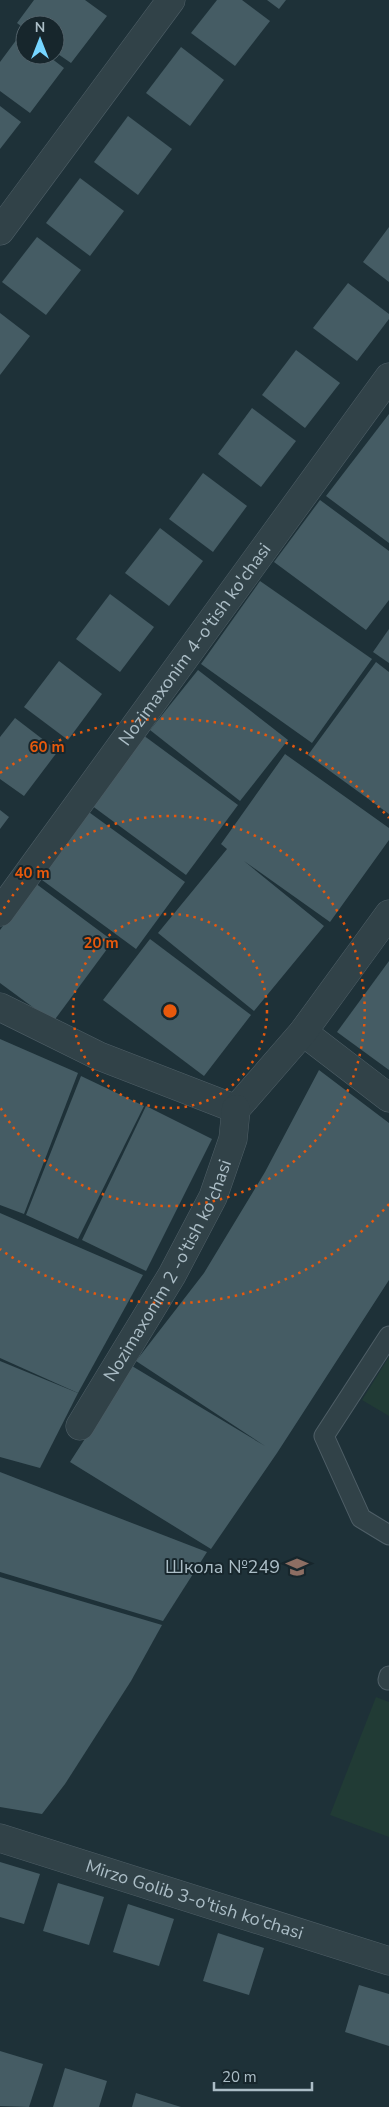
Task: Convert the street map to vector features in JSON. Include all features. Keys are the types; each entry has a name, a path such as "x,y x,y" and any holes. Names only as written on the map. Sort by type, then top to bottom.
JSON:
{"street":[{"path":"0,231 171,0"},
{"name":"Nozimaxonim 4-o'tish ko'chasi","path":"0,912 389,377"},
{"path":"0,1007 99,1056 236,1109 304,1032 389,914"},
{"path":"304,1032 389,1098"},
{"name":"Nozimaxonim 2 -o'tish ko'chasi","path":"80,1426 172,1275 213,1197 233,1139 236,1109"},
{"name":"Mirzo Golib 3-o'tish ko'chasi","path":"0,1838 389,1961"}],"lane":[{"path":"389,1336 324,1436 361,1518 389,1535"}],"green space":[{"path":"389,1357 389,1416 362,1400"},
{"path":"376,1697 389,1702 389,1837 330,1815"}],"building":[{"path":"34,0 85,0 107,16 71,63 65,59 65,15 23,15"},
{"path":"217,0 242,0 270,21 235,66 191,33"},
{"path":"267,0 286,0 279,9"},
{"path":"15,42 15,65 60,65 64,68 30,113 0,91 0,62"},
{"path":"181,47 224,80 190,126 146,93"},
{"path":"0,106 21,122 0,149"},
{"path":"128,116 172,149 138,195 94,162"},
{"path":"80,178 124,211 90,256 46,223"},
{"path":"389,227 389,282 363,262"},
{"path":"37,237 81,270 46,315 2,282"},
{"path":"348,283 389,314 389,319 357,361 313,328"},
{"path":"0,313 30,336 0,375"},
{"path":"296,350 340,383 305,428 262,395"},
{"path":"252,408 296,441 261,487 218,454"},
{"path":"389,414 389,543 326,496"},
{"path":"203,473 247,506 213,552 169,519"},
{"path":"320,500 389,551 389,600 366,630 274,562"},
{"path":"160,528 203,561 169,606 125,573"},
{"path":"260,581 372,659 312,743 201,664"},
{"path":"110,594 154,627 120,672 76,639"},
{"path":"389,629 389,663 373,652"},
{"path":"59,661 102,694 68,740 24,707"},
{"path":"376,662 389,672 389,814 308,755"},
{"path":"198,670 288,740 240,801 150,730"},
{"path":"15,718 58,751 24,796 0,779 0,737"},
{"path":"143,735 238,805 186,875 91,805"},
{"path":"285,754 389,828 389,840 330,922 244,861 324,926 254,1011 158,933 227,849 221,844"},
{"path":"0,810 9,817 0,829"},
{"path":"86,810 185,882 136,949 38,877"},
{"path":"35,883 113,941 53,1022 0,983 0,930"},
{"path":"150,939 251,1015 204,1076 103,1000"},
{"path":"389,961 389,1070 337,1032"},
{"path":"0,1039 78,1073 24,1214 0,1205"},
{"path":"319,1070 389,1123 389,1280 277,1453 211,1549 70,1462 132,1366 265,1446 136,1361 204,1273 265,1172"},
{"path":"81,1076 144,1106 78,1239 26,1215"},
{"path":"146,1106 212,1139 146,1271 82,1240"},
{"path":"0,1213 143,1275 78,1393 0,1358"},
{"path":"0,1361 78,1393 40,1468 0,1457"},
{"path":"0,1472 207,1552 163,1621 0,1572"},
{"path":"0,1577 162,1625 131,1681 65,1784 42,1814 0,1807"},
{"path":"0,1862 40,1874 24,1924 0,1917"},
{"path":"58,1883 104,1897 89,1945 43,1931"},
{"path":"128,1904 174,1919 159,1966 113,1952"},
{"path":"218,1933 264,1948 249,1995 203,1981"},
{"path":"359,1985 389,1994 389,2046 345,2032"},
{"path":"0,2051 43,2064 29,2107 0,2106"},
{"path":"65,2068 107,2081 99,2107 53,2107"},
{"path":"136,2093 181,2107 132,2107"}],"place":[{"name":"Школа №249","path":"297,1567"}]}
